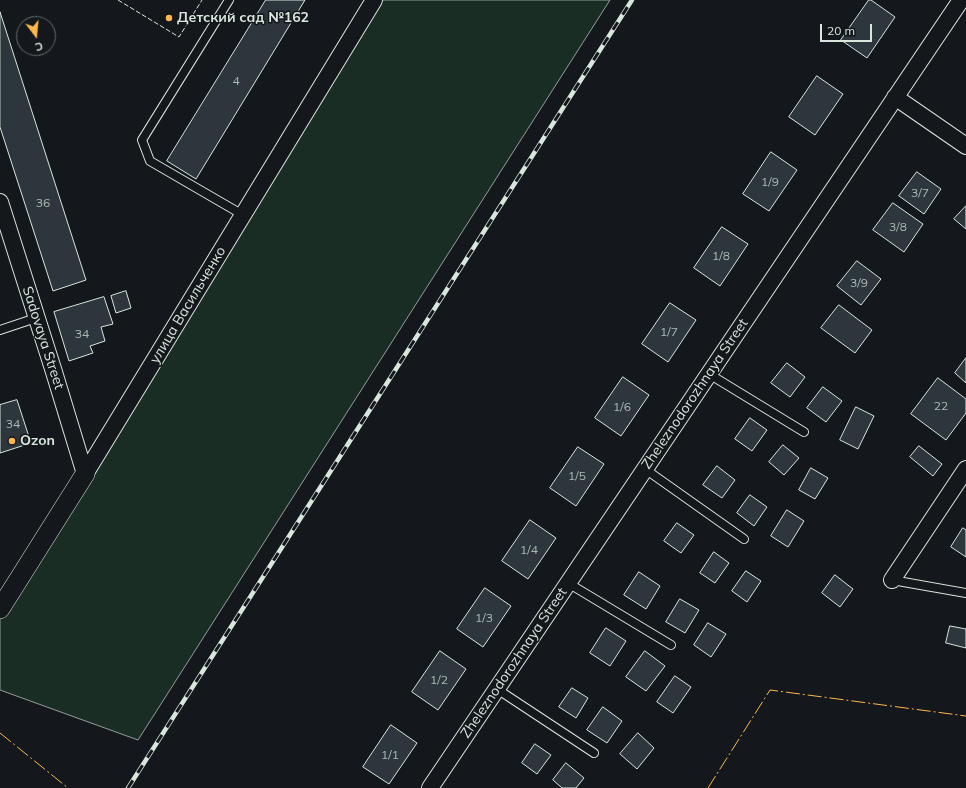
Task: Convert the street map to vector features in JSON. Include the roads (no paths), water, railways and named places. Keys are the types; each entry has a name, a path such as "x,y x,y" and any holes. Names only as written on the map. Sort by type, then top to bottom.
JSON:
{"street":[{"name":"улица Васильченко","path":"0,609 85,474 374,0"},
{"name":"Zheleznodorozhnaya Street","path":"430,788 961,0"},
{"path":"895,97 966,146"},
{"name":"Sadovaya Street","path":"0,202 85,474"},
{"path":"892,580 966,469"}],"lane":[{"path":"229,0 142,140 150,161 243,215"},
{"path":"0,330 36,318"},
{"path":"709,374 804,432"},
{"path":"645,469 744,539"},
{"path":"892,580 966,593"},
{"path":"568,583 672,645"},
{"path":"497,689 594,753"}],"railway":[{"path":"128,788 632,0"}],"place":[{"name":"Детский сад №162","path":"169,18"},
{"name":"Ozon","path":"12,441"}]}
